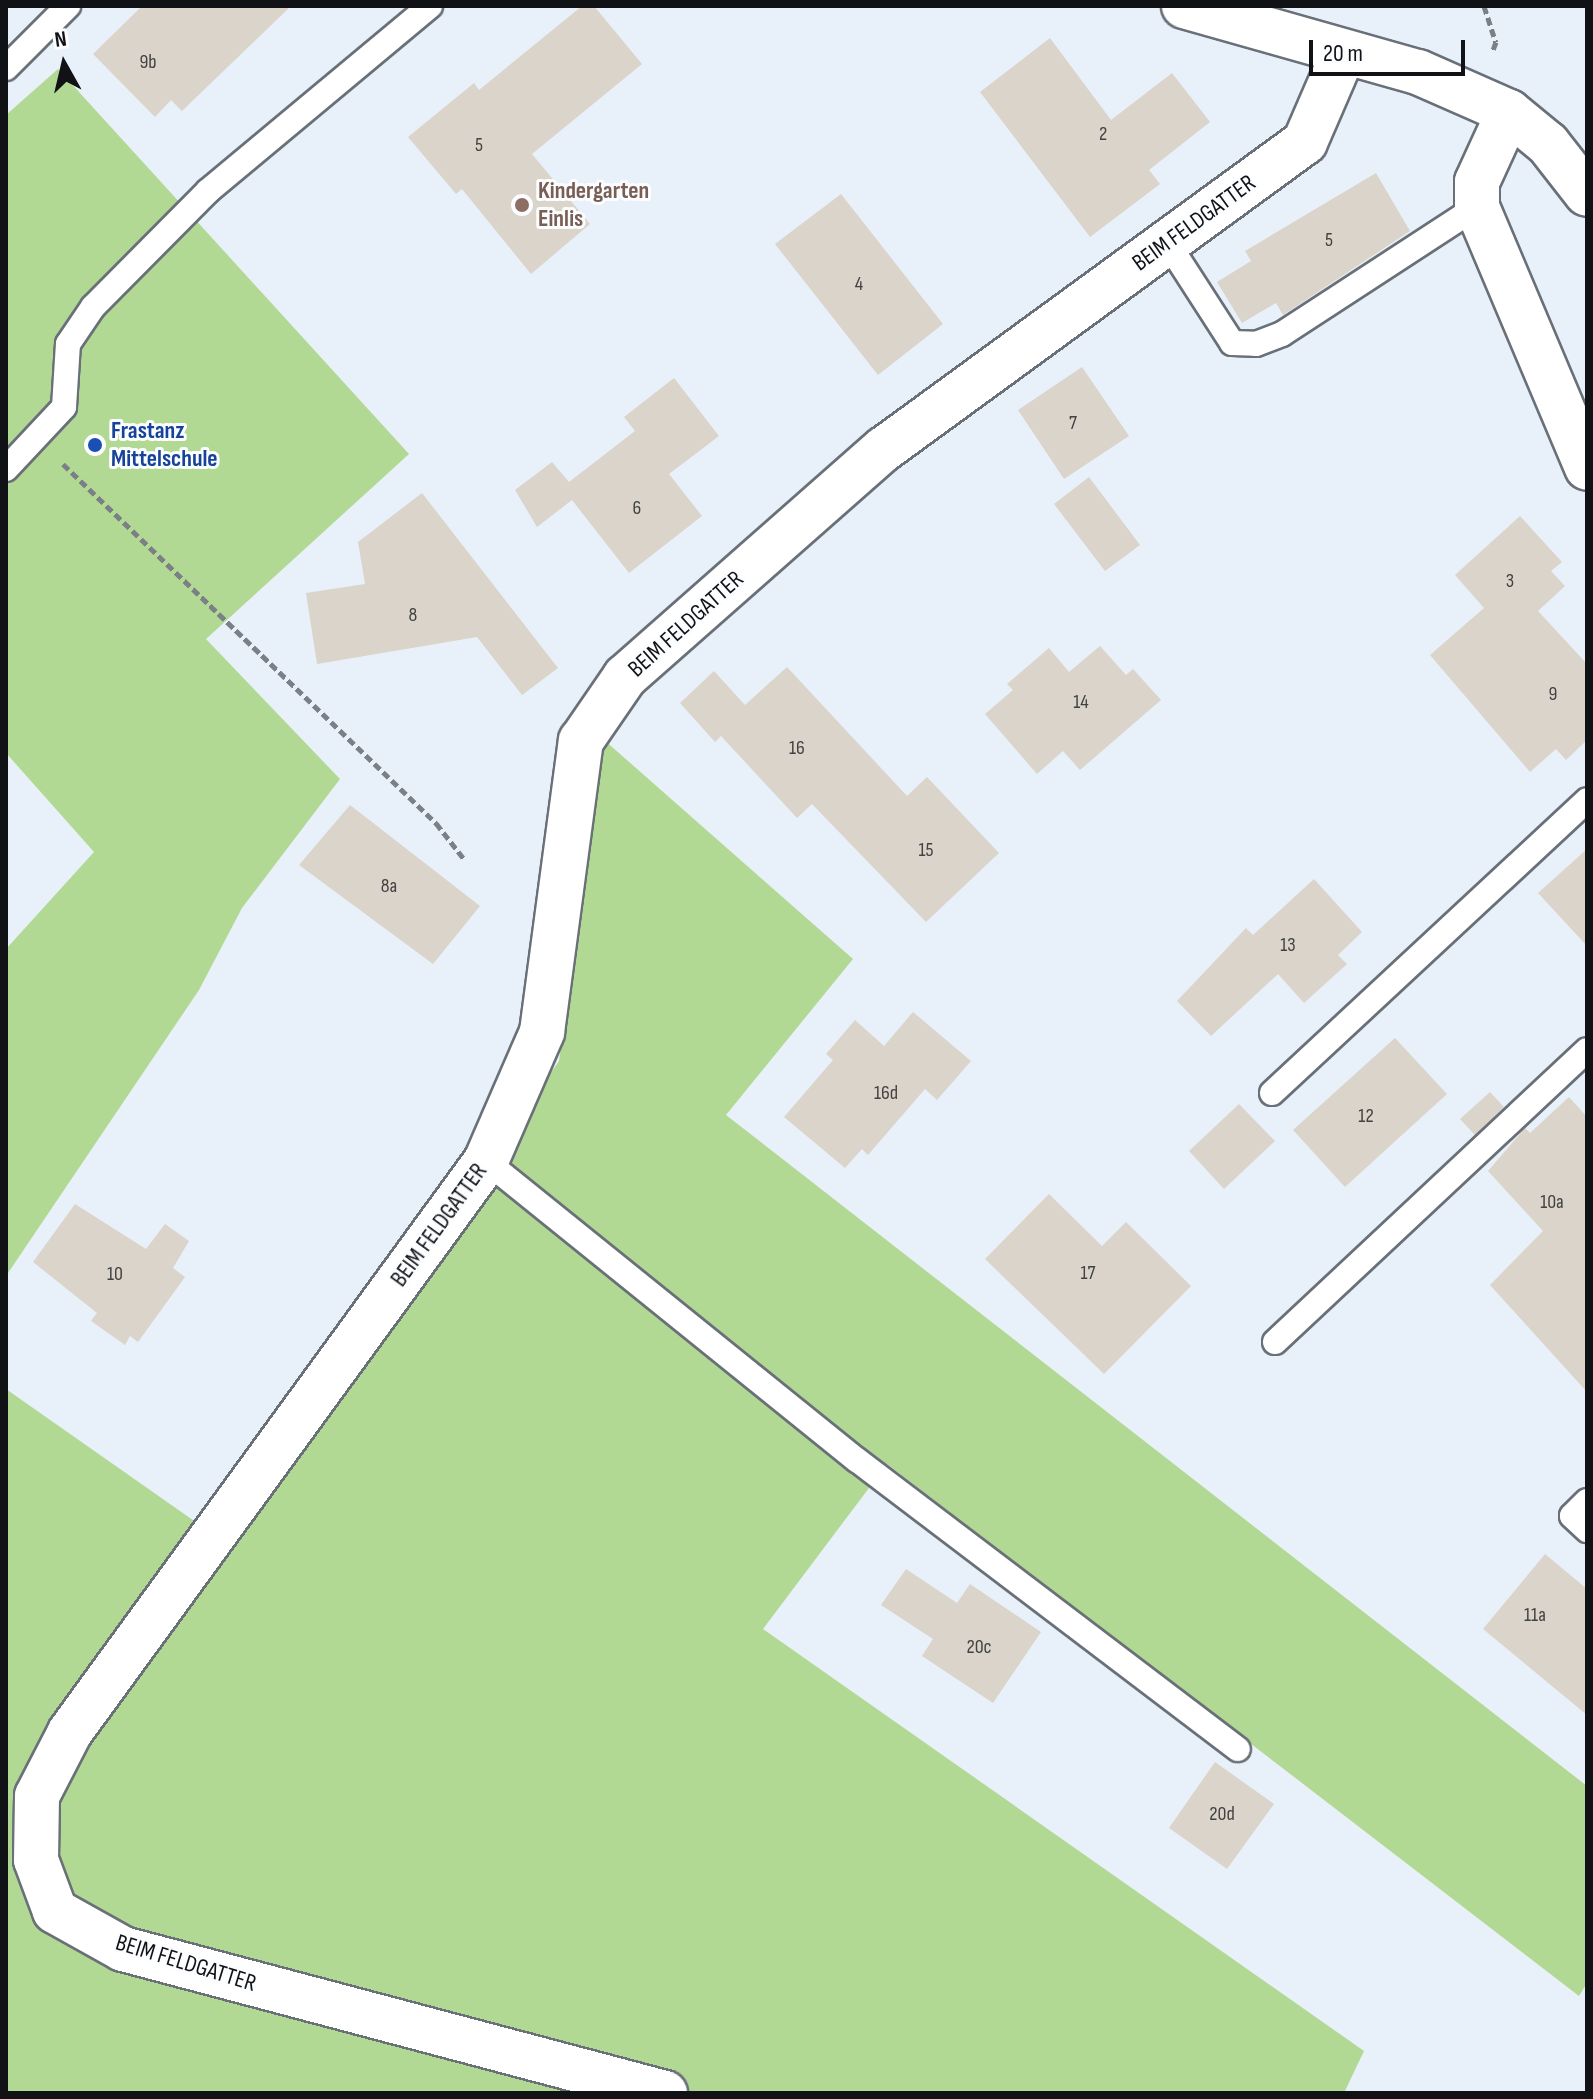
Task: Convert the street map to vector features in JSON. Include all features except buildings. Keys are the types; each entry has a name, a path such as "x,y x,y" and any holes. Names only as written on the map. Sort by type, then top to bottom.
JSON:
{"street":[{"path":"1184,6 1343,54 1418,72 1509,112 1548,144 1587,194"},
{"name":"BEIM FELDGATTER","path":"665,2093 123,1949 55,1911 36,1860 37,1796 70,1732 486,1161 542,1032 581,741 625,677 884,449 1305,142 1343,54"},
{"path":"1509,112 1477,182 1477,207 1587,468"}],"lane":[{"path":"6,68 68,6"},
{"path":"6,469 64,407 68,344 93,307 208,191 430,6"},
{"path":"1167,242 1232,343 1256,344 1282,334 1477,207"},
{"path":"1272,1093 1587,800"},
{"path":"1275,1342 1587,1050"},
{"path":"486,1161 857,1460 1238,1749"},
{"path":"1587,1501 1572,1516 1587,1530"}],"path":[{"path":"1484,6 1496,42 1488,63"},
{"path":"62,463 436,823 464,859"}],"green space":[{"path":"58,69 409,454 206,639 340,779 242,908 199,990 6,1276 6,949 94,852 6,753 6,115"},
{"path":"603,739 853,959 726,1115 1587,1786 1587,1983 1579,1996 887,1464 763,1629 1364,2051 1344,2093 6,2093 6,1389 227,1544 559,1061"}],"place":[{"name":"Kindergarten Einlis","path":"522,205"},
{"name":"Frastanz Mittelschule","path":"95,445"}]}
